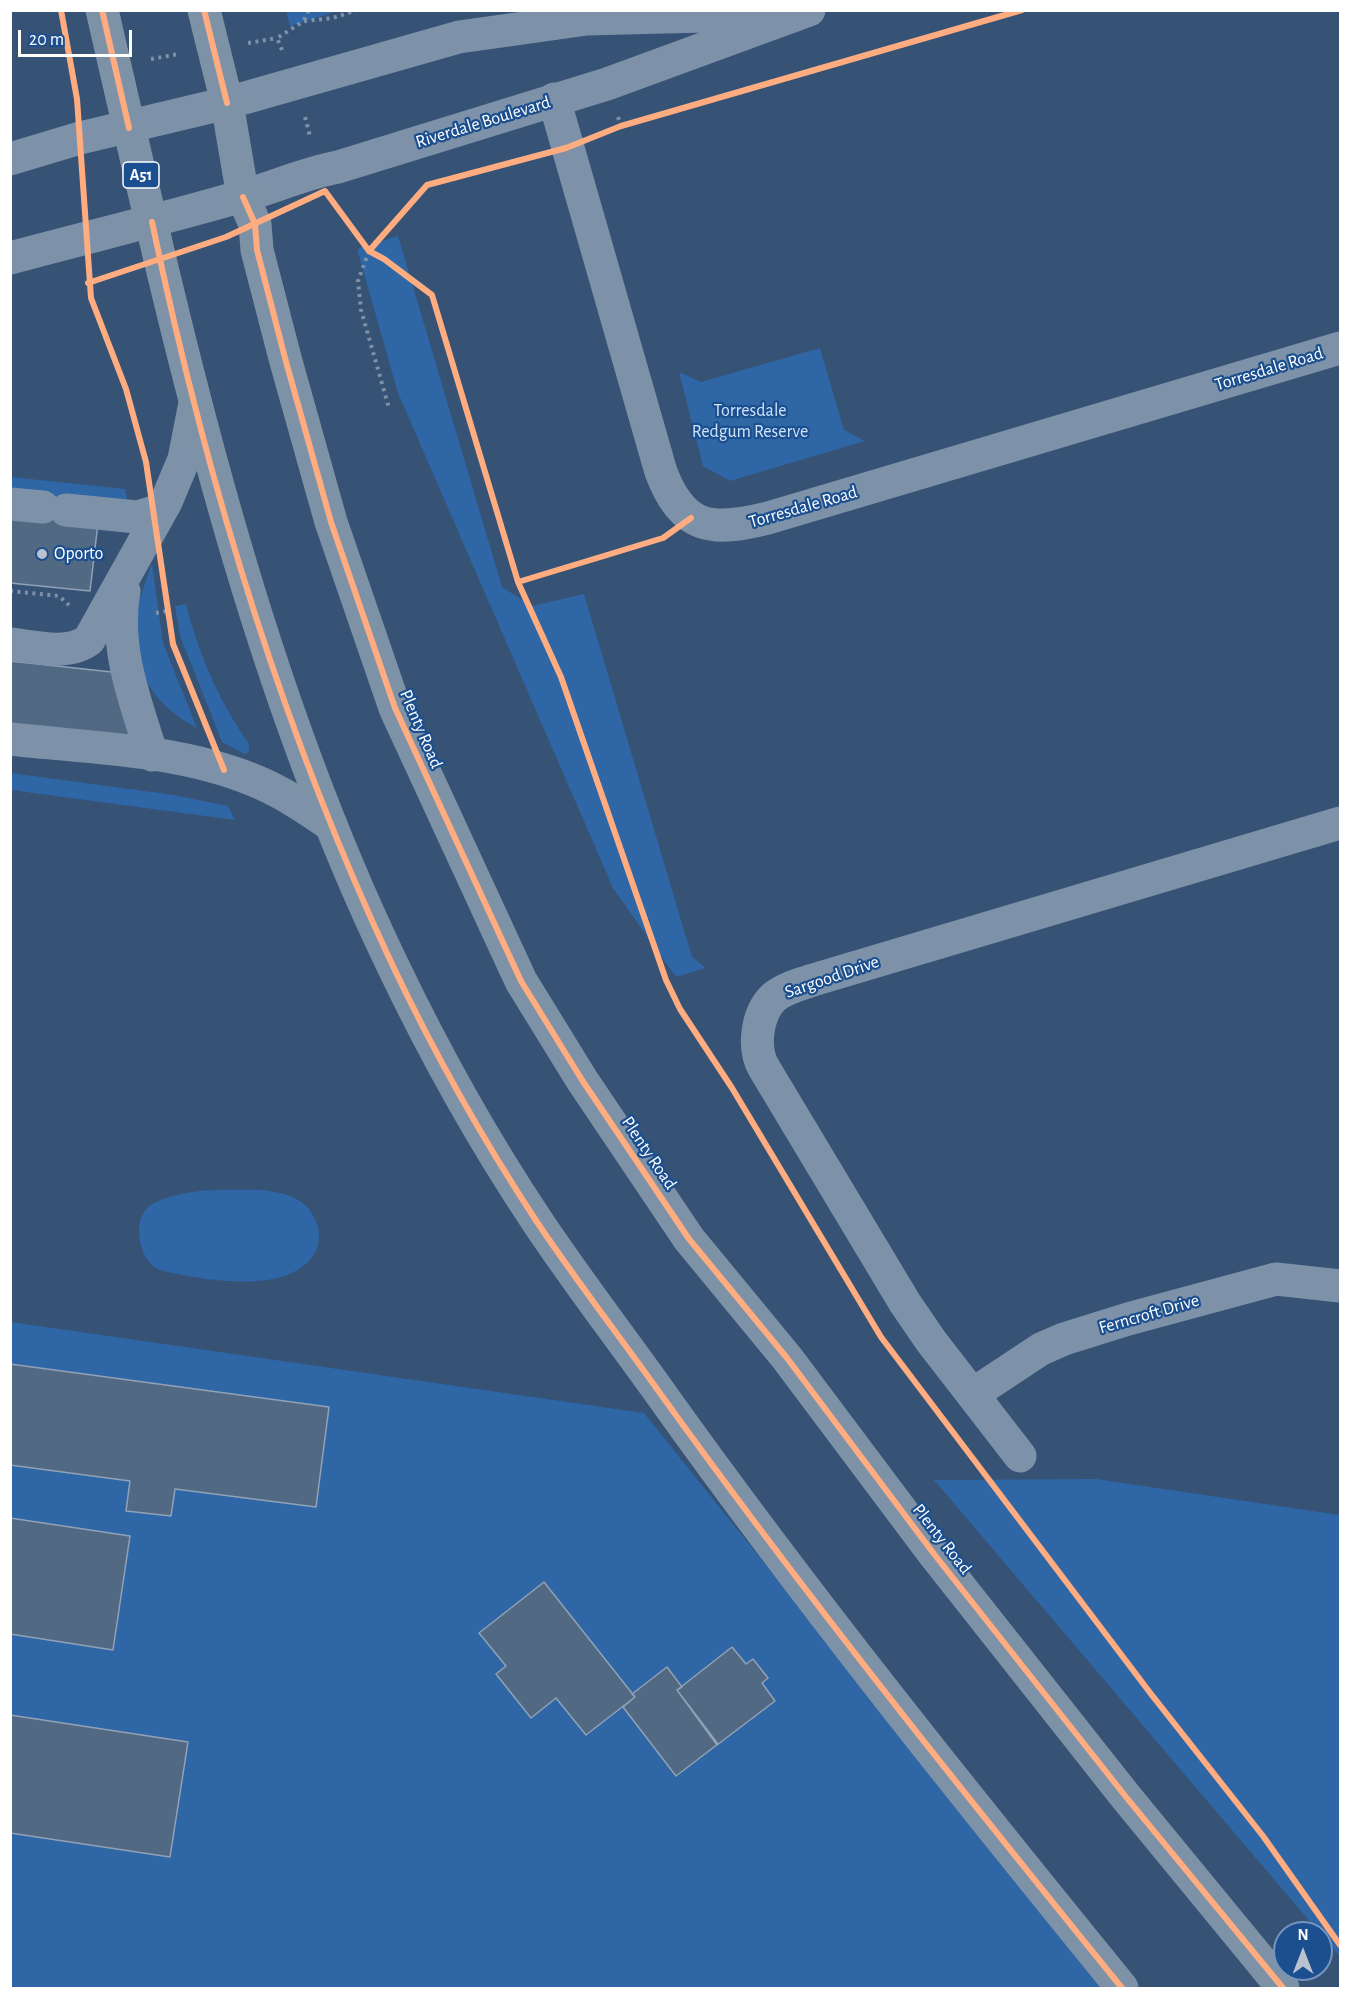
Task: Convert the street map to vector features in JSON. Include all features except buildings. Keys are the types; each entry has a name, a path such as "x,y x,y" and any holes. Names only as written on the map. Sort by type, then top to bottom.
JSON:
{"highway":[{"name":"A51","path":"102,10 175,328 285,706 332,825 393,966 464,1100 536,1220 722,1479 986,1821 1122,1989"},
{"name":"Plenty Road","path":"204,10 227,103 243,196 255,224 257,250 282,348 332,522 395,708 521,981 582,1080 689,1239 787,1358 934,1554 1119,1788 1283,1989"}],"street":[{"path":"10,159 80,138 227,103 459,37 587,20 706,16 757,10"},
{"name":"Riverdale Boulevard","path":"10,258 243,196 607,84 809,10"},
{"name":"Torresdale Road","path":"554,99 566,148 665,482 679,508 691,518 709,525 735,527 768,518 1341,348"},
{"path":"10,644 73,648 90,640 161,510 184,459 195,403"},
{"path":"10,504 137,517 161,510"},
{"path":"130,569 122,602 122,653 152,755"},
{"path":"10,739 152,755 199,763 253,780 281,792 332,825"},
{"name":"Sargood Drive","path":"1020,1456 931,1341 761,1064 758,1032 766,1009 774,997 785,990 813,980 1341,823"},
{"name":"Ferncroft Drive","path":"973,1394 1041,1349 1064,1339 1128,1319 1276,1279 1341,1286"}],"path":[{"path":"309,10 304,21 333,18 357,10"},
{"path":"115,64 277,38"},
{"path":"566,148 633,123"},
{"path":"369,251 358,281 361,310 389,408"},
{"path":"37,594 38,586"},
{"path":"166,600 169,621"}],"green space":[{"path":"286,10 338,10 338,11 290,26"},
{"path":"398,236 502,587 532,606 584,594 692,957 706,968 676,977 613,888 398,393 357,249"},
{"name":"Torresdale Redgum Reserve","path":"820,348 844,430 865,441 730,481 703,466 679,372 701,382"},
{"path":"11,477 125,489 128,503 11,494"},
{"path":"152,563 163,643 197,728 168,709 149,685 142,671 136,640 136,622 142,592"},
{"path":"186,604 211,677 228,711 249,744 249,752 245,754 222,742 180,636 175,606"},
{"path":"11,773 174,795 228,806 235,820 11,790"},
{"path":"262,1190 281,1193 297,1199 310,1210 318,1227 319,1240 315,1253 304,1265 290,1274 254,1281 198,1278 163,1271 153,1266 146,1258 139,1234 140,1225 145,1210 154,1203 193,1192"},
{"path":"11,1322 644,1413 1105,1988 11,1988"},
{"path":"1096,1479 1340,1515 1340,1957 1333,1949 1333,1921 1309,1921 934,1480"}],"cycle path":[{"path":"61,10 77,99 91,298 126,389 146,462 173,644 224,770"},
{"path":"102,10 129,128"},
{"path":"204,10 227,103"},
{"path":"691,518 663,538 518,582 432,295 384,259 369,251 427,185 566,148 621,126 1022,10"},
{"path":"88,283 226,237 325,191 369,251"},
{"path":"243,197 255,224 257,250 331,522 395,708 521,981 582,1080 689,1239 787,1358 934,1554 1126,1797 1283,1988"},
{"path":"152,222 196,411 222,506 281,692 351,873 391,962 441,1062 497,1159 537,1222 713,1466 885,1692 1122,1988"},
{"path":"518,582 561,677 666,980 680,1009 732,1088 881,1337 1151,1694 1263,1836 1340,1945"}],"place":[{"name":"Oporto","path":"42,554"}]}
